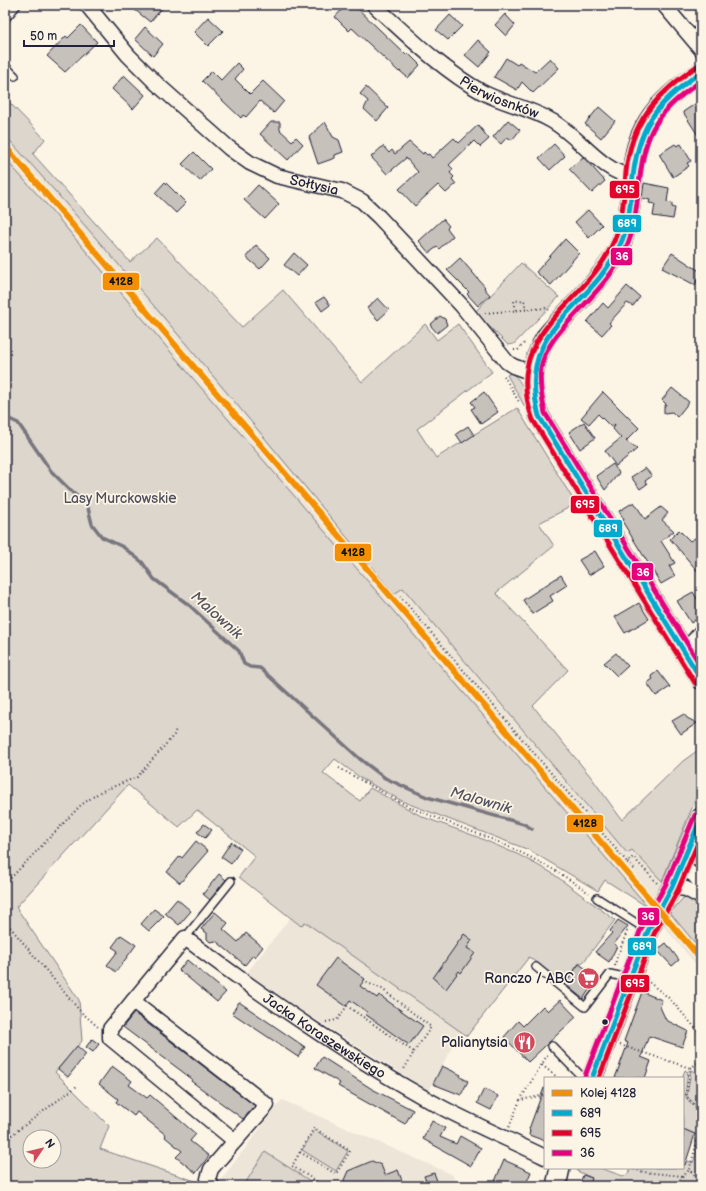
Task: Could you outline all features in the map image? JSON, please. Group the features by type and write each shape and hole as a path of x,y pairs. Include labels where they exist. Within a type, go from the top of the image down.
{"street":[{"name":"Sołtysia","path":"88,5 128,54 157,84 229,148 250,163 276,176 342,191 362,201 379,217 469,314 507,362 513,366 532,372"},
{"name":"Pierwiosnków","path":"374,5 431,57 461,78 502,102 535,112 552,120 569,132 608,167 617,172 633,177"},
{"path":"664,5 701,49"},
{"path":"701,72 669,95 653,114 636,151 628,217 618,249 594,282 546,336 536,356 532,372 534,398 539,416 701,679"},
{"path":"685,651 701,632"},
{"path":"592,1077 665,885 680,867 701,818"},
{"path":"680,867 694,875 701,884"},
{"path":"665,885 686,890 701,897"},
{"path":"185,938 110,1029 110,1038 235,1142"},
{"name":"Jacka Koraszewskiego","path":"185,938 254,990 316,1031 441,1107 544,1157"},
{"path":"133,1001 267,1105 210,1169 208,1175 211,1185"},
{"path":"556,1186 560,1169"}],"lane":[{"path":"5,19 17,5"},
{"path":"5,66 15,76"},
{"path":"185,938 231,881"},
{"path":"597,898 648,931"},
{"path":"536,967 585,1007 610,974 630,978"},
{"path":"552,1046 582,1077"}],"path":[{"path":"516,310 514,301 524,300 526,309"},
{"path":"469,314 546,308"},
{"path":"511,350 518,350 527,340"},
{"path":"400,596 634,869"},
{"path":"5,884 81,805 100,792 137,777 174,735 176,729"},
{"path":"338,768 409,807 501,843 526,855 558,872 597,898"},
{"path":"627,862 633,857 665,885"},
{"path":"5,921 80,1011 110,1038"},
{"path":"630,978 642,977 670,999 698,1031 701,1046"},
{"path":"363,981 382,989 431,1027 400,1076"},
{"path":"316,1031 321,1023 337,1020 348,1006 414,1052"},
{"path":"615,1043 690,1068"},
{"path":"508,1132 520,1100 552,1046"},
{"path":"701,1061 690,1068 686,1096 701,1113"},
{"path":"542,1064 557,1077"},
{"path":"5,1140 77,1086"},
{"path":"520,1100 544,1095"},
{"path":"674,1186 689,1170 698,1139 698,1110"},
{"path":"300,1152 336,1174 350,1151 314,1128 300,1152 292,1166 324,1186"},
{"path":"633,1169 643,1172 683,1176"},
{"path":"689,1170 701,1180"}],"shaded area":[{"path":"5,135 64,200 209,370 394,594 403,588 627,853 632,850 662,881 657,898 701,950 701,970 191,376 47,205 5,159"},
{"path":"290,918 301,926 305,921 460,1031 429,1091 245,975"},
{"path":"282,1100 453,1175 455,1186 227,1186 220,1181"}],"green space":[{"path":"5,98 45,139 33,154 130,262 157,238 242,327 283,290 362,382 425,324 437,340 458,324 492,372 417,429 436,458 517,408 576,504 539,523 554,546 496,593 568,670 533,706 591,777 622,820 683,761 701,748 701,786 662,881 632,850 627,853 403,588 394,594 153,305 5,135"},
{"name":"Lasy Murckowskie","path":"5,159 47,205 191,376 649,908 605,880 598,891 529,850 404,802 362,779 335,759 323,773 360,801 370,788 423,817 475,836 519,855 552,873 615,920 582,964 579,963 564,984 529,957 467,1036 305,922 301,926 239,877 255,856 197,810 179,827 128,785 16,907 79,1000 82,1041 55,1072 109,1126 100,1149 198,1182 203,1186 5,1186"},
{"path":"521,263 559,297 514,344 508,345 475,312"},
{"path":"511,373 521,383 526,398 525,407 507,375"},
{"path":"691,895 701,900 701,950 670,913 683,898"},
{"path":"685,1070 688,1072 685,1096 701,1115 701,1137 684,1129 684,1077 682,1077"},
{"path":"691,1070 701,1075 701,1097 698,1105 701,1106 701,1111 687,1096"},
{"path":"315,1130 348,1151 336,1171 302,1150"},
{"path":"701,1137 701,1186 638,1186 638,1183 615,1186 589,1186 592,1178 577,1171 578,1169 603,1169 623,1176 627,1175 630,1169 684,1169 684,1159 693,1163"},
{"path":"265,1152 318,1186 252,1186 246,1182"}],"building":[{"path":"129,5 165,5 150,22"},
{"path":"346,5 354,5 406,55 408,53 420,65 408,78 400,71 399,72 352,28 349,31 335,17"},
{"path":"505,14 515,25 506,36 495,25"},
{"path":"450,15 462,26 448,40 436,30"},
{"path":"208,17 223,31 208,46 194,32"},
{"path":"81,25 97,42 65,72 47,56 66,36 68,38"},
{"path":"145,27 163,44 153,56 135,39"},
{"path":"478,40 491,52 479,67 465,55"},
{"path":"506,58 517,65 519,62 535,72 550,58 559,68 533,93 522,82 517,90 494,77"},
{"path":"237,63 243,69 235,79 250,94 263,81 284,101 274,113 260,101 246,117 243,115 241,118 202,81 212,71 221,80"},
{"path":"124,75 145,95 133,109 112,89"},
{"path":"366,87 388,108 377,121 364,109 368,101 360,94"},
{"path":"701,100 701,140 683,112"},
{"path":"599,107 615,121 601,138 585,124"},
{"path":"508,120 520,130 512,140 507,137 501,144 493,137"},
{"path":"271,122 280,122 280,130 292,141 296,137 303,144 288,160 260,134"},
{"path":"325,122 333,137 339,140 343,152 335,155 335,158 318,164 309,137"},
{"path":"478,125 489,139 480,147 474,141 449,165 453,169 450,173 454,177 452,179 456,184 446,193 438,185 415,206 399,189 418,172 406,158 387,174 371,157 383,146 389,153 392,150 395,154 409,142 423,154 424,152 427,155 429,154 432,158 454,138 459,143"},
{"path":"554,144 565,156 550,170 539,158"},
{"path":"675,144 677,146 681,144 691,161 687,163 689,166 673,177 659,154"},
{"path":"194,152 211,169 200,181 182,164"},
{"path":"583,157 605,181 592,193 569,169"},
{"path":"165,182 186,203 176,213 155,193"},
{"path":"644,183 669,188 667,202 672,203 672,207 675,208 673,219 653,216 655,204 649,203 650,200 642,198"},
{"path":"258,185 279,204 265,219 244,200"},
{"path":"588,210 602,225 589,238 575,222"},
{"path":"443,219 449,226 447,228 453,236 439,249 437,247 429,253 419,241"},
{"path":"565,239 579,253 551,285 536,272"},
{"path":"256,245 270,258 260,269 246,257"},
{"path":"294,253 307,265 297,276 284,265"},
{"path":"672,253 701,272 695,285 662,268"},
{"path":"460,258 490,295 478,306 467,294 469,292 447,270"},
{"path":"627,286 640,297 633,306 627,303 609,323 611,325 602,335 587,322 603,303 608,308"},
{"path":"324,297 330,305 322,311 316,302"},
{"path":"378,298 389,310 378,320 367,308"},
{"path":"440,316 445,319 447,325 437,333 430,325"},
{"path":"672,388 689,402 677,417 672,412 664,413 664,407 666,404 662,400"},
{"path":"484,392 498,412 481,424 471,409 475,407 471,402"},
{"path":"603,392 639,428 626,441 637,449 616,466 605,451 621,438 613,429 615,424 611,427 598,414 589,424 581,418"},
{"path":"584,422 595,438 580,449 569,432"},
{"path":"468,426 474,435 462,443 456,434"},
{"path":"613,464 619,473 605,490 596,476"},
{"path":"645,468 652,476 645,481 647,484 640,489 631,477"},
{"path":"634,502 645,519 661,507 668,513 662,520 674,531 661,541 675,563 669,566 675,576 661,584 622,521 624,520 619,511"},
{"path":"679,530 690,541 697,537 701,543 701,575 670,539"},
{"path":"595,551 604,566 589,575 579,560"},
{"path":"561,575 567,585 550,596 553,601 532,614 523,600"},
{"path":"693,592 701,605 701,616 691,623 677,601"},
{"path":"639,603 649,619 625,633 615,617"},
{"path":"616,653 628,666 617,676 604,663"},
{"path":"658,671 670,687 656,696 647,683 653,679 651,676"},
{"path":"684,714 687,718 697,723 681,734 672,721"},
{"path":"204,824 212,830 205,838 197,832"},
{"path":"196,841 208,851 180,883 167,872 180,856 182,858"},
{"path":"231,842 241,849 231,864 221,857"},
{"path":"219,874 226,880 210,900 203,894"},
{"path":"177,899 191,911 179,925 165,913"},
{"path":"154,909 164,916 149,931 141,924"},
{"path":"215,912 228,923 223,929 238,942 246,933 263,947 255,957 253,955 245,965 216,941 210,942 207,939 207,933 201,929"},
{"path":"618,920 628,926 614,944 617,946 609,962 595,952 612,933 610,931"},
{"path":"464,934 472,940 467,948 475,953 461,973 459,971 446,989 433,978"},
{"path":"121,935 136,945 116,972 107,965 118,951 112,947"},
{"path":"666,943 679,960 672,966 657,950"},
{"path":"336,958 365,979 360,986 377,998 379,995 423,1026 409,1045 365,1014 367,1012 350,1000 346,1006 316,985"},
{"path":"187,960 226,992 217,1002 179,970"},
{"path":"579,964 598,977 583,999 565,984"},
{"path":"642,992 662,1000 660,1007 666,1020 688,1031 682,1047 649,1036 641,1057 651,1061 645,1077 615,1077 628,1043 624,1041"},
{"path":"560,1000 576,1017 528,1062 504,1037 518,1021 523,1026 543,1006 548,1011"},
{"path":"239,1002 305,1047 298,1057 232,1013"},
{"path":"134,1013 255,1106 243,1119 191,1081 192,1079 123,1027"},
{"path":"92,1039 99,1044 93,1052 86,1047"},
{"path":"77,1046 86,1054 68,1077 58,1069"},
{"path":"322,1057 372,1089 413,1110 405,1124 338,1086 340,1083 315,1068"},
{"path":"112,1066 132,1081 129,1085 147,1098 150,1095 196,1134 190,1141 209,1156 196,1173 176,1157 182,1151 165,1137 166,1135 137,1112 134,1116 116,1102 118,1099 99,1084"},
{"path":"442,1066 461,1075 460,1077 468,1081 461,1095 433,1084"},
{"path":"544,1088 544,1141 529,1135 529,1129"},
{"path":"484,1089 498,1096 491,1110 477,1103"},
{"path":"432,1121 445,1128 440,1137 456,1144 460,1136 481,1148 471,1166 423,1139"},
{"path":"684,1129 695,1134 684,1165"},
{"path":"504,1160 531,1172 525,1186 493,1186"},
{"path":"372,1161 381,1165 385,1175 398,1170 404,1186 346,1186 344,1180 348,1171"},
{"path":"434,1173 439,1186 428,1186 424,1176"},
{"path":"583,1175 592,1178 589,1186 579,1186"}],"waterway":[{"name":"Malownik","path":"5,417 18,423 51,471 73,493 87,504 92,524 102,537 123,547 142,562 154,579 189,605 239,651 244,664 250,667 260,668 360,759 385,778 427,797 524,824 532,829"}],"rail line":[{"name":"4128","path":"5,146 701,959"}],"transit line":[{"name":"695","path":"695,683 533,420 526,389 528,364 537,342 551,322 601,264 614,241 621,216 629,154 640,123 658,98 697,66"},
{"name":"689","path":"701,72 671,95 651,119 638,148 634,166 630,208 620,245 606,268 558,323 546,341 537,361 534,386 539,416 701,679"},
{"name":"36","path":"701,81 684,93 671,105 653,128 643,156 634,221 626,248 607,278 552,342 547,350 541,368 540,380 545,413 701,666"},
{"name":"36","path":"585,1076 641,929 666,884 695,815"},
{"name":"689","path":"592,1077 648,931 672,887 701,818"},
{"name":"695","path":"599,1077 654,934 678,890 701,836"}],"place":[{"name":"Ranczo / ABC","path":"589,978"},
{"name":"Palianytsia","path":"524,1042"}]}
